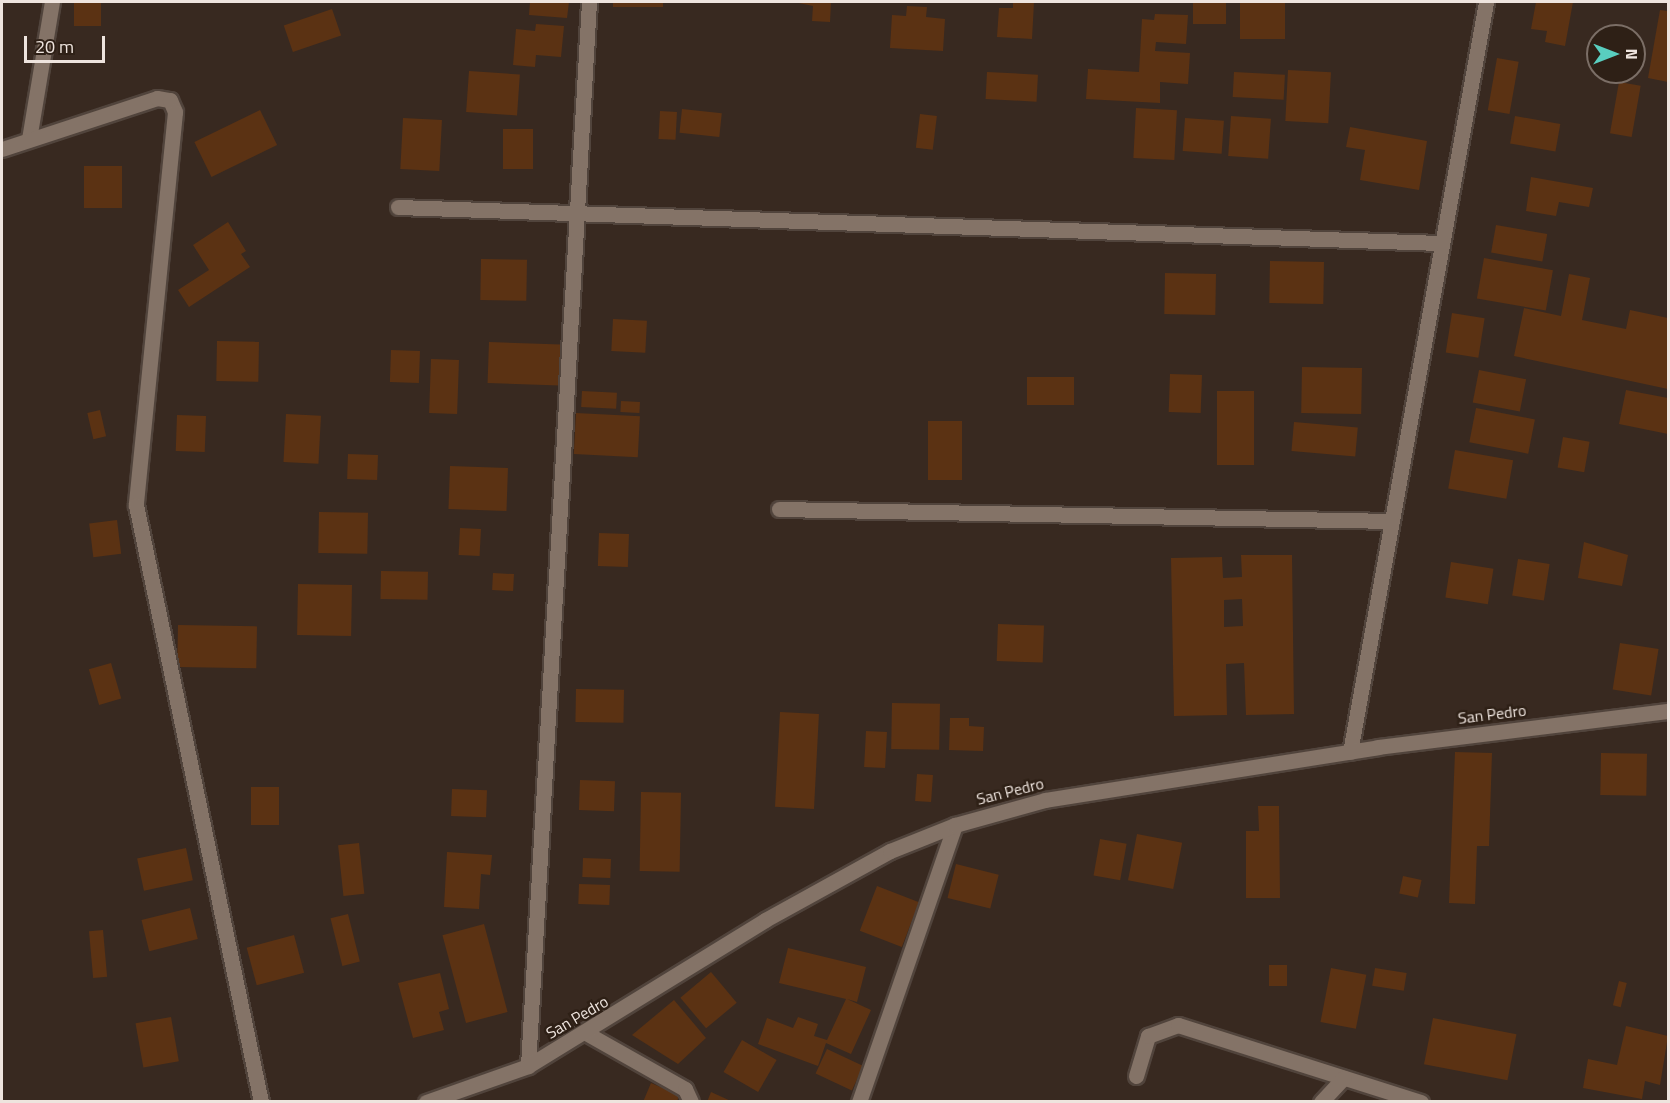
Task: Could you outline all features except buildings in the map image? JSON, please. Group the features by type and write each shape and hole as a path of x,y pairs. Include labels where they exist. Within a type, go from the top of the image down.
{"street":[{"path":"29,140 52,2"},
{"path":"528,1066 590,2"},
{"path":"1350,752 1486,2"},
{"path":"2,149 157,98 170,100 175,112 136,505 261,1101"},
{"path":"399,207 1441,243"},
{"path":"779,509 1392,521"},
{"name":"San Pedro","path":"426,1101 528,1066 586,1033 776,915 890,851 955,825 1045,800 1350,752 1668,711"},
{"path":"859,1101 955,825"},
{"path":"1136,1076 1148,1036 1178,1025 1421,1101"},
{"path":"586,1033 685,1089 691,1101"},
{"path":"1321,1101 1343,1078"}]}
